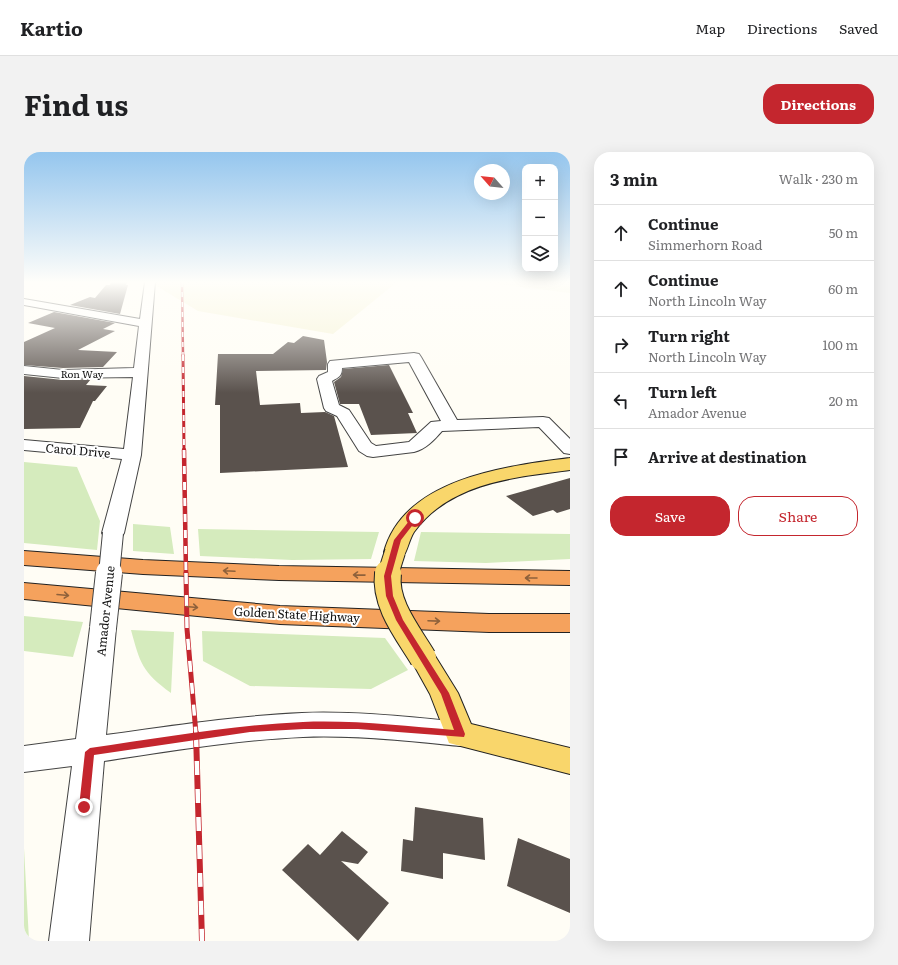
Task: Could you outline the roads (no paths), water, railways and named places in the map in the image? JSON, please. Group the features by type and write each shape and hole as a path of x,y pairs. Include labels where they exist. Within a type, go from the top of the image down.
{"highway":[{"path":"24,558 279,573 570,578"},
{"name":"Golden State Highway","path":"24,591 280,615 489,623 570,623"},
{"path":"489,623 570,630"}],"main road":[{"path":"570,464 488,478 465,485 444,495 426,508 406,528 398,540 388,576 390,596 400,620 444,693 460,734 570,761"}],"street":[{"path":"118,319 146,324"},
{"name":"Amador Avenue","path":"69,941 113,533 132,455 146,319"},
{"path":"452,426 414,357 335,364 335,374 324,379 332,408 343,413 365,447 372,452 414,447 438,426 452,426 543,422 570,449"},
{"name":"Ron Way","path":"24,370 63,374 141,372"},
{"name":"Carol Drive","path":"24,444 132,455"},
{"path":"24,759 90,752 250,729 304,725 358,725 460,734"}],"railway":[{"path":"182,319 183,356"},
{"path":"183,355 184,451"},
{"path":"184,450 186,574"},
{"path":"186,573 187,629 196,734"},
{"path":"196,733 202,941"}]}
